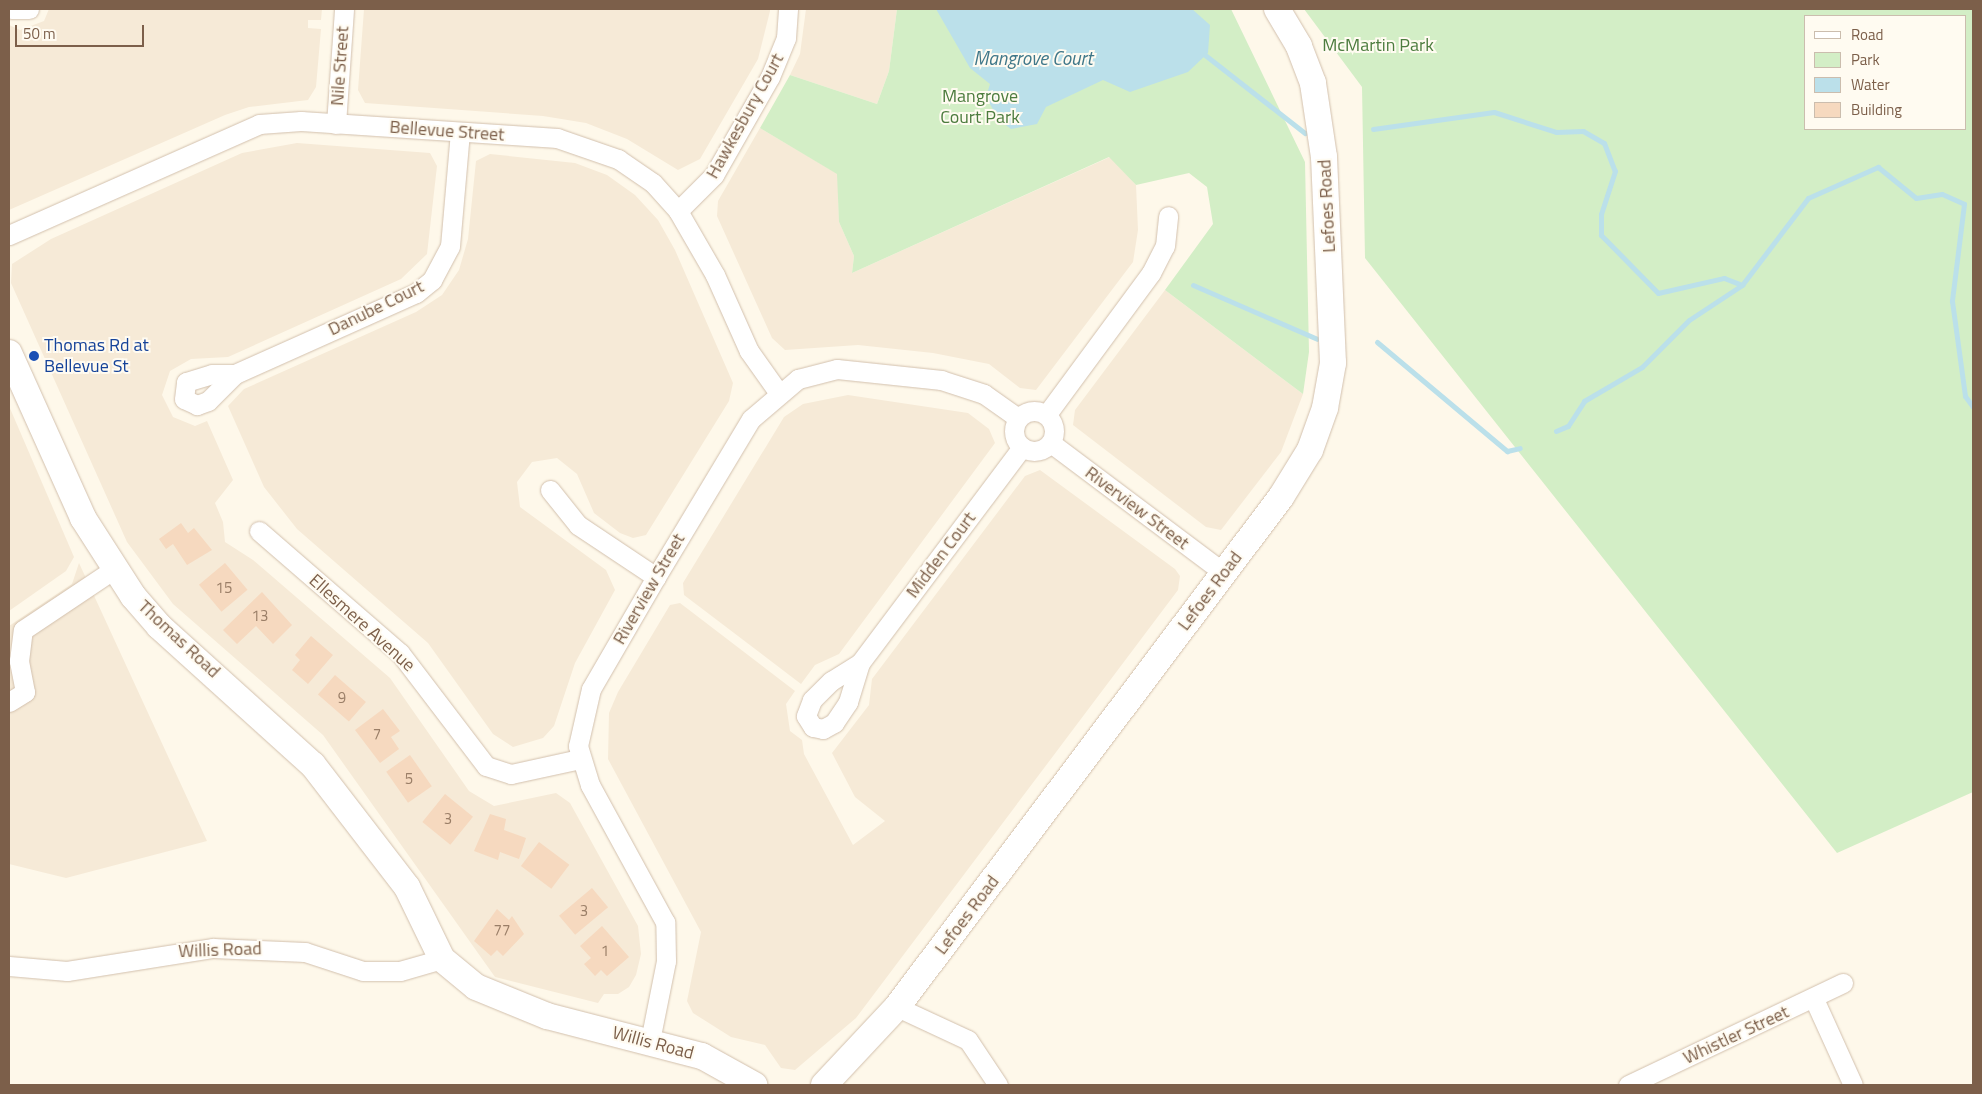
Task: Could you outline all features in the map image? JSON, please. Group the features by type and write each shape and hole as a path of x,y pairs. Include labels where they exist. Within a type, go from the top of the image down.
{"street":[{"path":"11,9 29,9"},
{"name":"Nile Street","path":"336,124 344,9"},
{"name":"Hawkesbury Court","path":"678,212 714,175 770,77 786,38 788,9"},
{"name":"Lefoes Road","path":"824,1085 897,1007 1282,497 1310,450 1325,408 1333,363 1328,216 1318,104 1303,54 1277,9"},
{"name":"Bellevue Street","path":"9,236 259,124 336,124 460,132 579,143 636,171 678,212 714,275 749,351 778,392"},
{"name":"Danube Court","path":"235,374 416,293 432,280 450,246 460,132"},
{"path":"1047,414 1152,273 1165,246 1168,216"},
{"name":"Thomas Road","path":"9,353 83,518 114,569 159,626 296,745 368,840 435,962"},
{"name":"Riverview Street","path":"650,1041 666,961 665,922 580,760 578,736 588,696 656,577 741,434 778,392 798,379 837,369 921,378 970,388 1018,418"},
{"path":"1035,410 1047,414 1055,431 1050,443 1033,451 1022,447 1014,430 1018,418 1035,410"},
{"name":"Riverview Street","path":"1050,443 1224,573"},
{"name":"Midden Court","path":"860,663 1022,447"},
{"path":"550,490 578,525 656,577"},
{"name":"Ellesmere Avenue","path":"259,531 400,653 486,766 519,774 580,760"},
{"path":"9,702 24,692 19,662 23,630 114,569"},
{"name":"Willis Road","path":"9,966 67,971 213,948 305,952 363,971 435,962 454,990 482,1006 523,1017 547,1016 650,1041 702,1056 754,1085"},
{"name":"Whistler Street","path":"1631,1085 1814,999 1843,983"},
{"path":"1814,999 1853,1085"},
{"path":"897,1007 968,1040 998,1085"}],"shaded area":[{"path":"49,9 322,9 321,20 308,20 308,28 321,29 316,87 308,100 249,107 225,115 9,210 9,25 20,30 44,21"},
{"path":"364,9 770,9 770,11 758,59 700,159 678,170 627,139 586,123 543,116 365,103 358,90"},
{"path":"806,9 897,9 889,71 877,104 790,75 800,54"},
{"path":"760,128 838,174 839,222 854,256 852,273 1110,157 1136,185 1138,230 1133,262 1036,390 1020,388 989,364 933,353 858,345 785,350 772,338 717,216 718,201"},
{"path":"297,143 430,153 437,166 427,254 401,279 228,357 191,359 170,371 162,395 173,417 195,426 207,421 233,480 215,503 223,522 225,542 253,560 390,678 469,791 494,806 556,793 570,803 638,926 641,954 636,975 629,987 618,994 604,994 598,1003 495,977 323,735 173,604 127,542 11,283 12,264 51,239 242,153"},
{"path":"490,154 575,163 607,175 635,195 658,220 675,250 733,383 729,401 646,535 633,538 620,533 594,513 577,474 557,458 532,462 517,482 520,507 606,570 615,590 575,663 554,726 543,738 513,747 493,734 428,643 297,529 264,487 228,406 244,389 416,312 442,295 459,270 468,239 476,161"},
{"path":"1165,290 1303,394 1281,452 1221,530 1206,527 1073,425 1075,410"},
{"path":"848,395 968,413 989,429 995,443 839,654 815,665 801,684 684,595 683,583 784,417 803,404"},
{"path":"9,406 74,557 66,571 9,611"},
{"path":"1040,470 1175,569 1180,576 1178,590 856,1018 795,1070 781,1068 765,1045 731,1037 693,1013 687,1001 701,932 608,759 609,713 618,692 670,605 680,603 795,691 786,704 790,731 802,740 804,754 853,845 885,821 855,797 832,753 869,705 872,679 1025,476"},
{"path":"79,563 207,841 66,878 9,864 9,626 72,584"}],"green space":[{"name":"Mangrove Court Park","path":"897,9 1231,9 1305,162 1309,352 1303,394 1165,290 1213,224 1207,187 1189,173 1136,185 1109,157 852,273 854,256 839,222 837,174 760,128 790,75 877,104 889,71"},
{"name":"McMartin Park","path":"1304,9 1973,9 1973,792 1837,853 1365,258 1362,87"}],"water":[{"name":"Mangrove Court","path":"936,9 1192,9 1210,25 1208,53 1188,72 1130,92 1103,80 1046,107 1037,124 1011,129 999,120 986,97 990,84 970,68"}],"building":[{"path":"181,523 188,533 194,528 212,550 187,565 173,544 166,549 159,539"},
{"path":"225,563 247,590 221,612 199,585"},
{"path":"262,592 292,625 273,644 256,626 237,644 223,630"},
{"path":"311,636 333,655 308,684 292,670 300,660 295,655"},
{"path":"335,675 366,702 349,722 318,695"},
{"path":"383,709 400,731 391,737 399,749 380,763 355,730"},
{"path":"410,755 432,786 408,803 386,772"},
{"path":"445,794 473,817 450,845 422,822"},
{"path":"490,814 506,819 504,830 526,838 519,859 500,852 498,860 474,851"},
{"path":"539,842 569,865 551,889 521,866"},
{"path":"592,888 608,907 575,935 559,916"},
{"path":"497,909 509,920 512,916 524,934 503,956 497,950 491,956 474,941"},
{"path":"602,926 629,957 607,976 601,970 595,976 584,964 591,958 580,946"}],"waterway":[{"path":"1205,55 1305,133"},
{"path":"1373,129 1494,112 1556,132 1583,131 1604,143 1615,171 1601,214 1601,235 1658,293 1724,278 1742,285 1808,198 1878,167 1916,198 1942,194 1964,204 1952,301 1965,396 1973,407"},
{"path":"1193,285 1317,339"},
{"path":"1556,431 1568,426 1584,401 1642,367 1689,320 1742,285"},
{"path":"1377,342 1507,451 1520,448"}],"place":[{"name":"Thomas Rd at Bellevue St","path":"34,356"}]}
